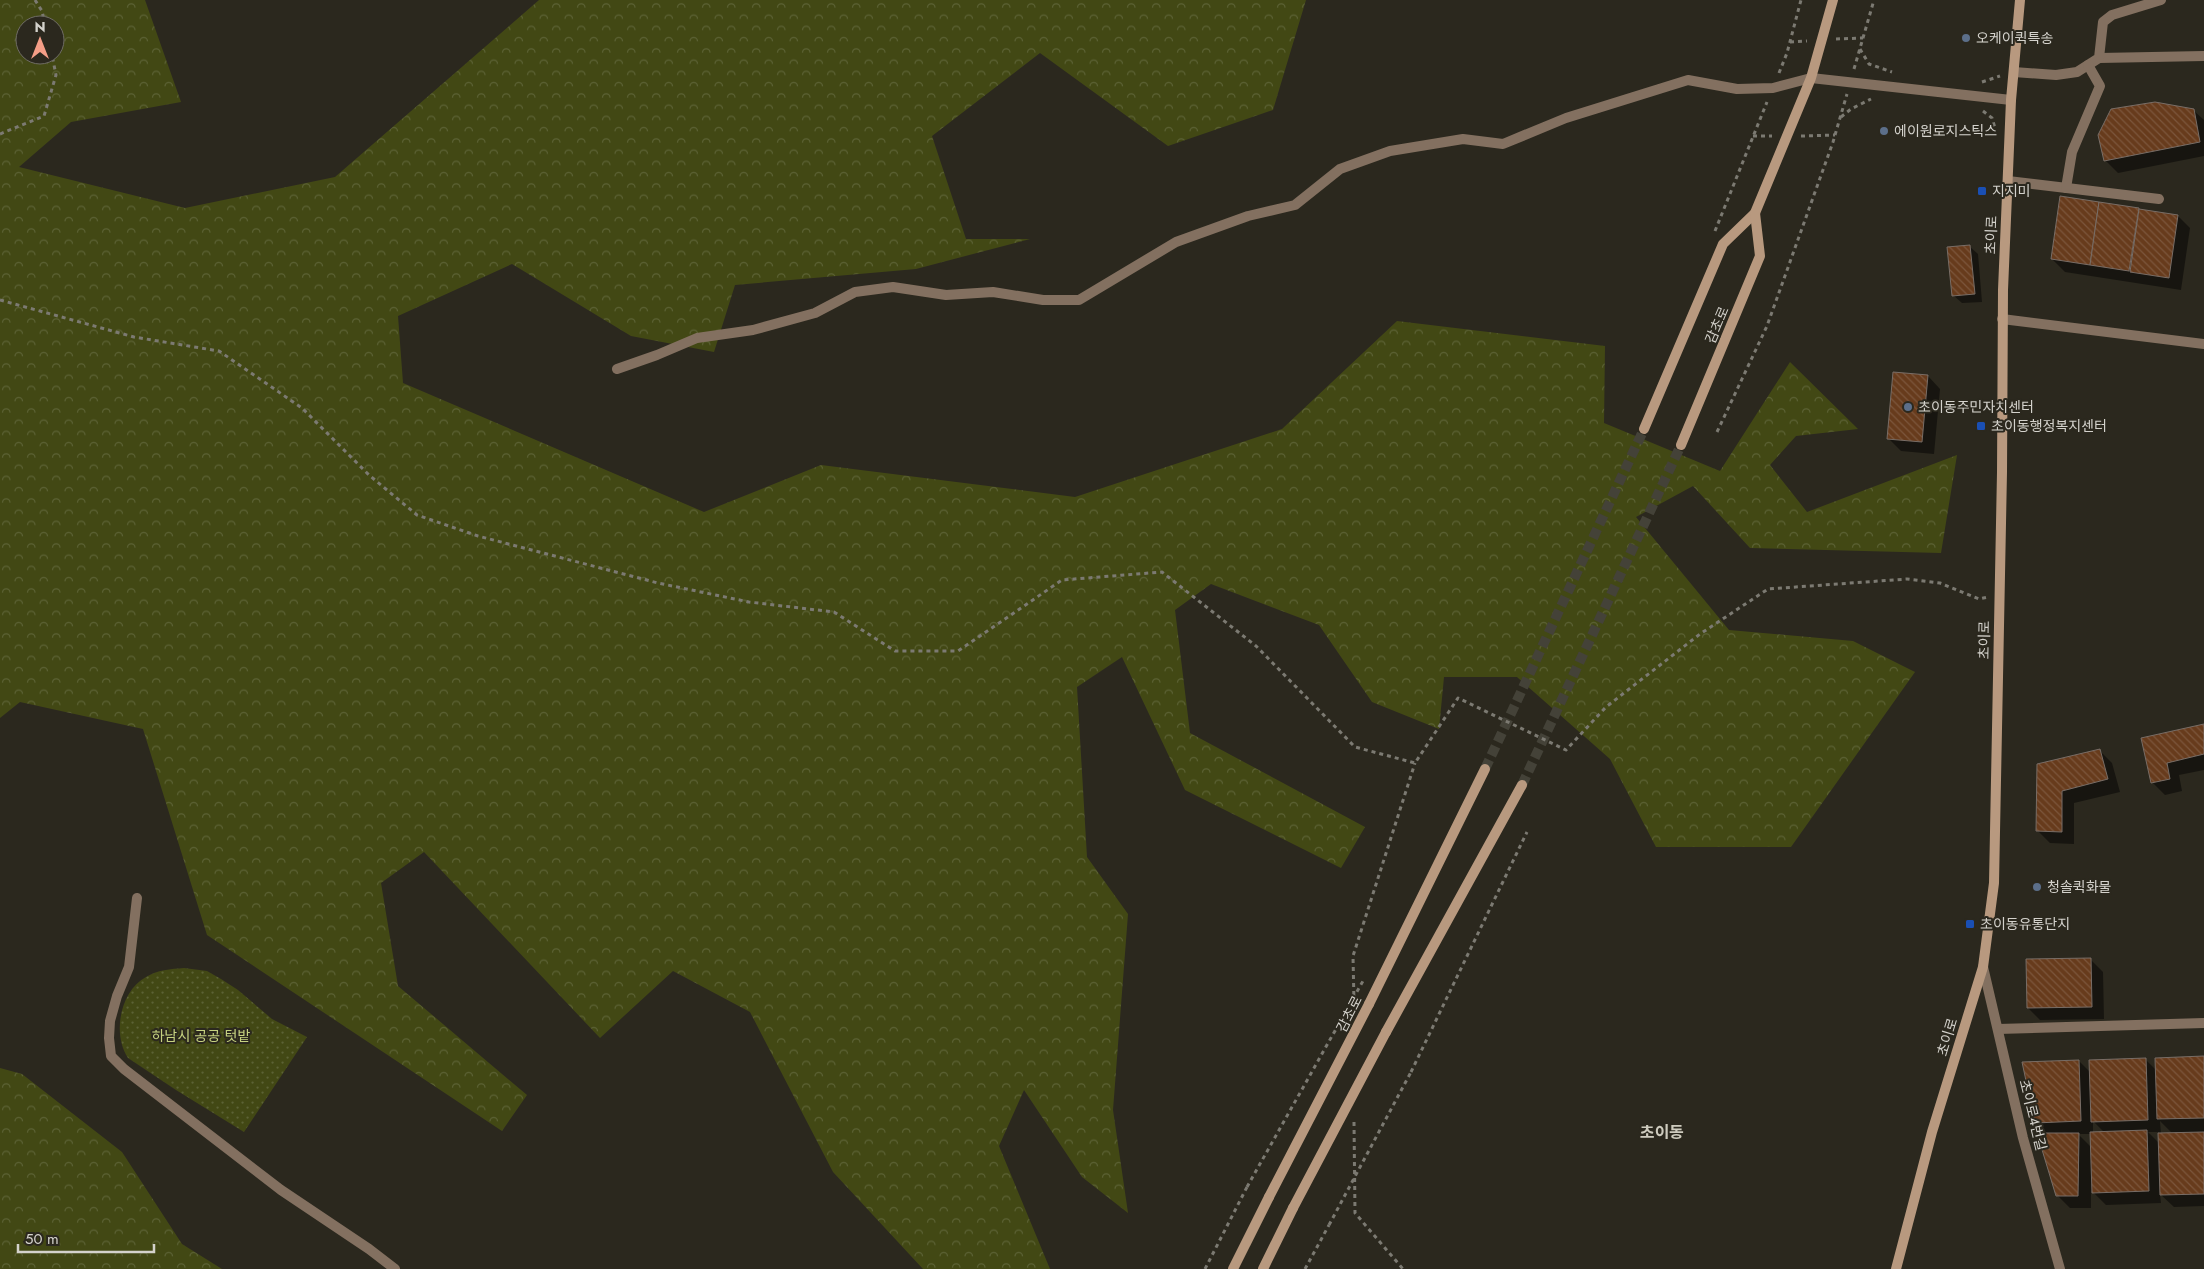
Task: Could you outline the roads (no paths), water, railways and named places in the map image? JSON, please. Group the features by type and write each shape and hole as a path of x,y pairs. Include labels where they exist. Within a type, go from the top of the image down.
{"main road":[{"name":"감초로","path":"1644,429 1723,244 1755,213 1811,78 1833,0"},
{"name":"초이로","path":"1896,1269 1932,1132 1983,967 1994,883 1998,595 2002,472 2002,319 2011,100 2008,73 2020,0"},
{"name":"감초로","path":"1682,445 1760,256 1755,213"},
{"name":"감초로","path":"1233,1269 1369,1004 1485,768"},
{"path":"1263,1269 1386,1032 1522,785"}],"street":[{"path":"2100,58 2103,22 2112,15 2161,0"},
{"path":"2008,73 2056,75 2077,72 2100,58 2204,56"},
{"path":"2066,188 2072,152 2100,86 2088,65"},
{"path":"617,369 657,356 697,338 753,330 815,313 856,292 893,287 946,295 993,292 1043,300 1079,300 1176,242 1248,216 1295,206 1340,169 1390,151 1463,138 1503,144 1566,118 1688,80 1737,89 1773,88 1811,78 2011,100"},
{"path":"2008,181 2159,199"},
{"path":"2002,319 2204,344"},
{"path":"137,898 129,967 117,996 110,1021 111,1056 124,1069 281,1190 369,1249 395,1269"},
{"name":"초이로4번길","path":"1983,967 2024,1138 2060,1269"},
{"path":"1998,1028 2204,1023"}],"tunnel":[{"path":"1485,769 1644,429"},
{"path":"1522,785 1681,445"}],"place":[{"name":"오케이퀵특송","path":"1966,38"},
{"name":"에이원로지스틱스","path":"1884,131"},
{"name":"지지미","path":"1982,191"},
{"name":"초이동주민자치센터","path":"1908,407"},
{"name":"초이동행정복지센터","path":"1981,426"},
{"name":"청솔퀵화물","path":"2037,887"},
{"name":"초이동유통단지","path":"1970,924"}],"district":[{"name":"초이동","path":"1662,1132"}],"park label":[{"name":"하남시 공공 텃밭","path":"201,1036"}]}
